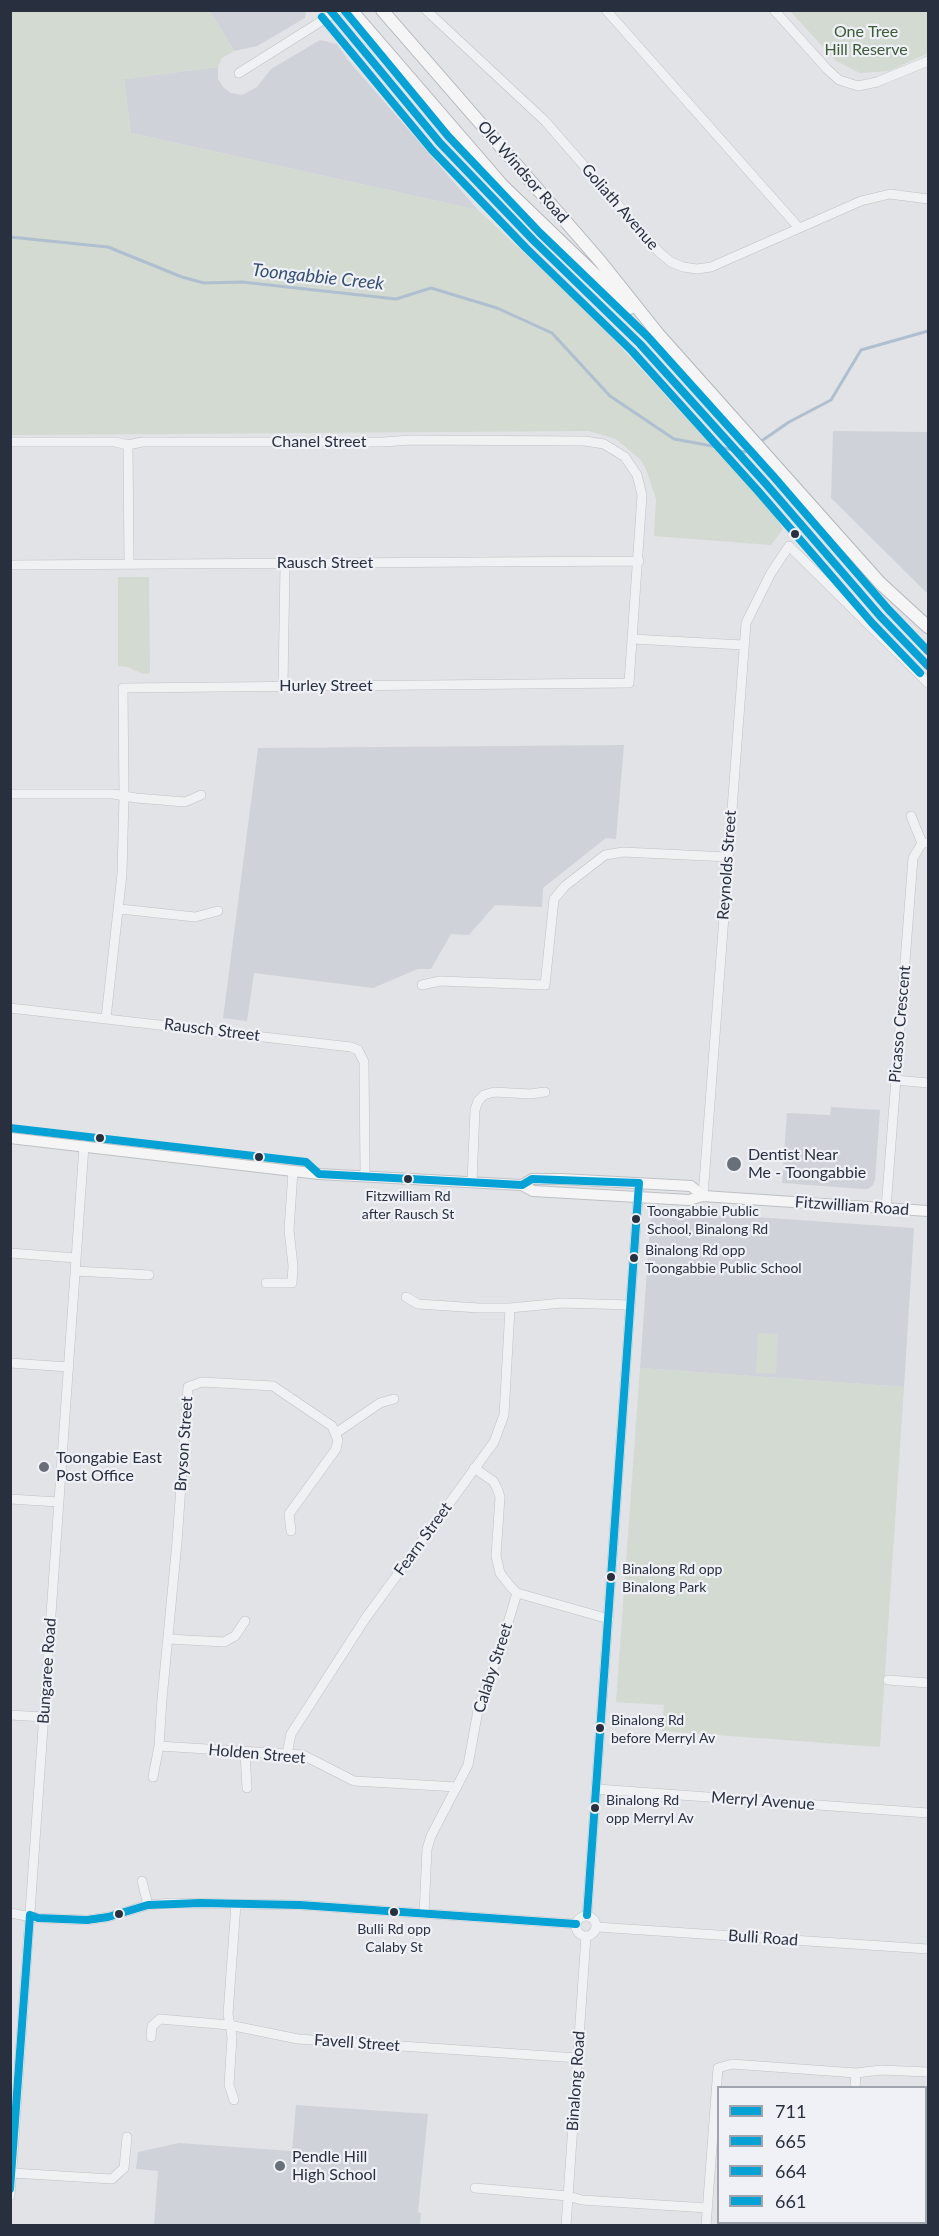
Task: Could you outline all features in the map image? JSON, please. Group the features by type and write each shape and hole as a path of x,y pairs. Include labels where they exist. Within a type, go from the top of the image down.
{"highway":[{"name":"Old Windsor Road","path":"351,10 502,185 552,236 659,335"},
{"name":"Old Windsor Road","path":"382,10 600,261 659,335 880,583 928,627"}],"main road":[{"name":"Fitzwilliam Road","path":"10,1138 293,1171 522,1185 533,1191 689,1200 704,1196 928,1211"},
{"name":"Fitzwilliam Road","path":"522,1185 532,1179 561,1179 691,1186 704,1196"}],"street":[{"path":"239,73 339,10"},
{"name":"Goliath Avenue","path":"426,10 544,121 660,253 671,262 697,269 711,267 861,201 890,195 928,199"},
{"path":"606,10 799,228"},
{"path":"774,10 839,80 858,86 877,82 928,61"},
{"name":"Chanel Street","path":"10,442 115,442 128,445 142,442 585,441 604,444 625,458"},
{"path":"128,445 129,563"},
{"name":"Hurley Street","path":"106,1018 120,909 124,796 123,688 629,683 642,495 637,475 625,458"},
{"name":"Reynolds Street","path":"704,1196 743,645 746,623 771,573 789,546 928,683"},
{"name":"Rausch Street","path":"10,565 639,561"},
{"path":"283,686 285,564"},
{"path":"632,639 743,645"},
{"path":"10,794 113,794 185,802 201,795"},
{"name":"Picasso Crescent","path":"886,1208 913,858 925,843 911,816"},
{"path":"422,985 440,981 545,985 554,899 565,886 605,855 623,852 728,857"},
{"path":"120,909 195,917 218,911"},
{"name":"Rausch Street","path":"10,1008 351,1047 358,1050 364,1062 365,1175"},
{"path":"895,1080 928,1083"},
{"path":"472,1182 475,1110 478,1101 484,1095 494,1092 530,1094 545,1092"},
{"name":"Bungaree Road","path":"10,2196 84,1146"},
{"path":"266,1283 292,1282 293,1266 289,1230 293,1171"},
{"path":"587,1915 639,1183"},
{"path":"10,1253 76,1258"},
{"path":"75,1271 149,1275"},
{"path":"406,1297 418,1304 479,1308 510,1308 562,1303 631,1305"},
{"name":"Fearn Street","path":"288,1754 291,1734 365,1619 494,1442 504,1415 510,1308"},
{"path":"10,1363 69,1367"},
{"name":"Bryson Street","path":"153,1777 159,1746 188,1387 202,1382 273,1386 332,1426 336,1433"},
{"path":"291,1531 289,1514 336,1449 338,1440 336,1433 380,1403 394,1400"},
{"path":"474,1468 493,1481 497,1488 500,1497 497,1564 500,1573 517,1593 609,1620"},
{"path":"10,1499 58,1502"},
{"name":"Calaby Street","path":"424,1914 427,1849 431,1836 457,1787 471,1754 479,1705 498,1656 517,1593"},
{"path":"168,1639 224,1642 235,1636 245,1622"},
{"path":"888,1680 928,1683"},
{"path":"10,1715 44,1717"},
{"name":"Holden Street","path":"159,1746 288,1754 311,1758 354,1781 457,1787"},
{"path":"245,1753 247,1788"},
{"name":"Merryl Avenue","path":"597,1789 928,1813"},
{"path":"142,1881 148,1905"},
{"path":"10,1913 38,1918 87,1920 108,1917 148,1905 172,1903 300,1905 576,1924"},
{"path":"234,2100 229,2085 232,2037 229,2025 236,1904"},
{"path":"587,1915 596,1920 597,1927 593,1933 586,1936 578,1931 576,1924 581,1917 587,1915"},
{"name":"Bulli Road","path":"597,1927 928,1949"},
{"name":"Binalong Road","path":"566,2226 586,1936"},
{"name":"Favell Street","path":"151,2037 152,2026 160,2019 229,2025 298,2039 578,2058"},
{"path":"10,2035 21,2036"},
{"path":"706,2226 718,2068 732,2064 856,2073 880,2070 928,2072"},
{"path":"855,2086 856,2073"},
{"path":"12,2173 112,2179 124,2168 127,2137"},
{"path":"475,2188 568,2196 582,2200 707,2208"}],"shaded area":[{"path":"210,11 306,11 305,18 257,46 234,51"},
{"path":"320,40 337,44 348,60 478,210 131,133 124,79 218,67 218,79 224,88 231,93 242,95 257,87 271,69"},
{"path":"833,431 928,432 928,594 831,498"},
{"path":"624,745 616,839 606,838 543,888 542,907 495,905 469,935 451,934 431,969 418,969 373,988 254,973 247,1021 223,1018 258,748"},
{"path":"831,1107 880,1110 873,1185 868,1189 863,1189 782,1183 787,1113 830,1115"},
{"path":"654,1210 914,1228 904,1387 640,1368 651,1212"},
{"name":"Pendle Hill High School","path":"296,2105 428,2114 418,2212 421,2213 420,2225 154,2225 158,2171 136,2169 138,2152 179,2143 292,2151"}],"green space":[{"path":"10,11 210,11 234,51 222,58 218,67 124,79 131,133 478,210 592,316 773,512 783,529 771,545 654,536 656,499 641,460 616,439 589,431 11,435"},
{"name":"One Tree Hill Reserve","path":"790,11 928,11 928,53 889,71 860,73 836,61"},
{"path":"118,577 149,577 150,673 143,674 128,667 118,666"},
{"path":"758,1333 778,1334 776,1374 756,1373"},
{"path":"640,1368 904,1387 880,1747 662,1731 664,1705 616,1702"}],"waterway":[{"name":"Toongabbie Creek","path":"10,237 108,247 182,277 204,283 242,282 396,299 431,288 497,308 552,333 610,396 674,439 745,452 754,446"},
{"name":"Toongabbie Creek","path":"760,442 789,422 831,400 861,350 928,331"}],"transit line":[{"name":"665","path":"330,10 440,143 533,240 640,344 766,484 880,616 928,666"},
{"name":"661","path":"344,10 448,136 540,233 648,337 774,477 888,609 928,651"},
{"name":"664","path":"322,17 432,150 526,248 632,351 758,491 872,623 920,673"},
{"name":"711","path":"10,1128 306,1162 319,1174 522,1185 532,1179 639,1183 587,1915"},
{"name":"711","path":"30,1915 38,1918 87,1920 108,1917 148,1905 200,1903 300,1905 576,1924"},
{"name":"711","path":"10,2189 30,1915"}],"place":[{"name":"Dentist Near Me - Toongabbie","path":"734,1164"},
{"name":"Fitzwilliam Rd after Rausch St","path":"408,1179"},
{"name":"Toongabbie Public School, Binalong Rd","path":"636,1219"},
{"name":"Binalong Rd opp Toongabbie Public School","path":"634,1258"},
{"name":"Toongabie East Post Office","path":"44,1467"},
{"name":"Binalong Rd opp Binalong Park","path":"611,1577"},
{"name":"Binalong Rd before Merryl Av","path":"600,1728"},
{"name":"Binalong Rd opp Merryl Av","path":"595,1808"},
{"name":"Bulli Rd opp Calaby St","path":"394,1912"},
{"name":"Pendle Hill High School","path":"280,2166"}]}
